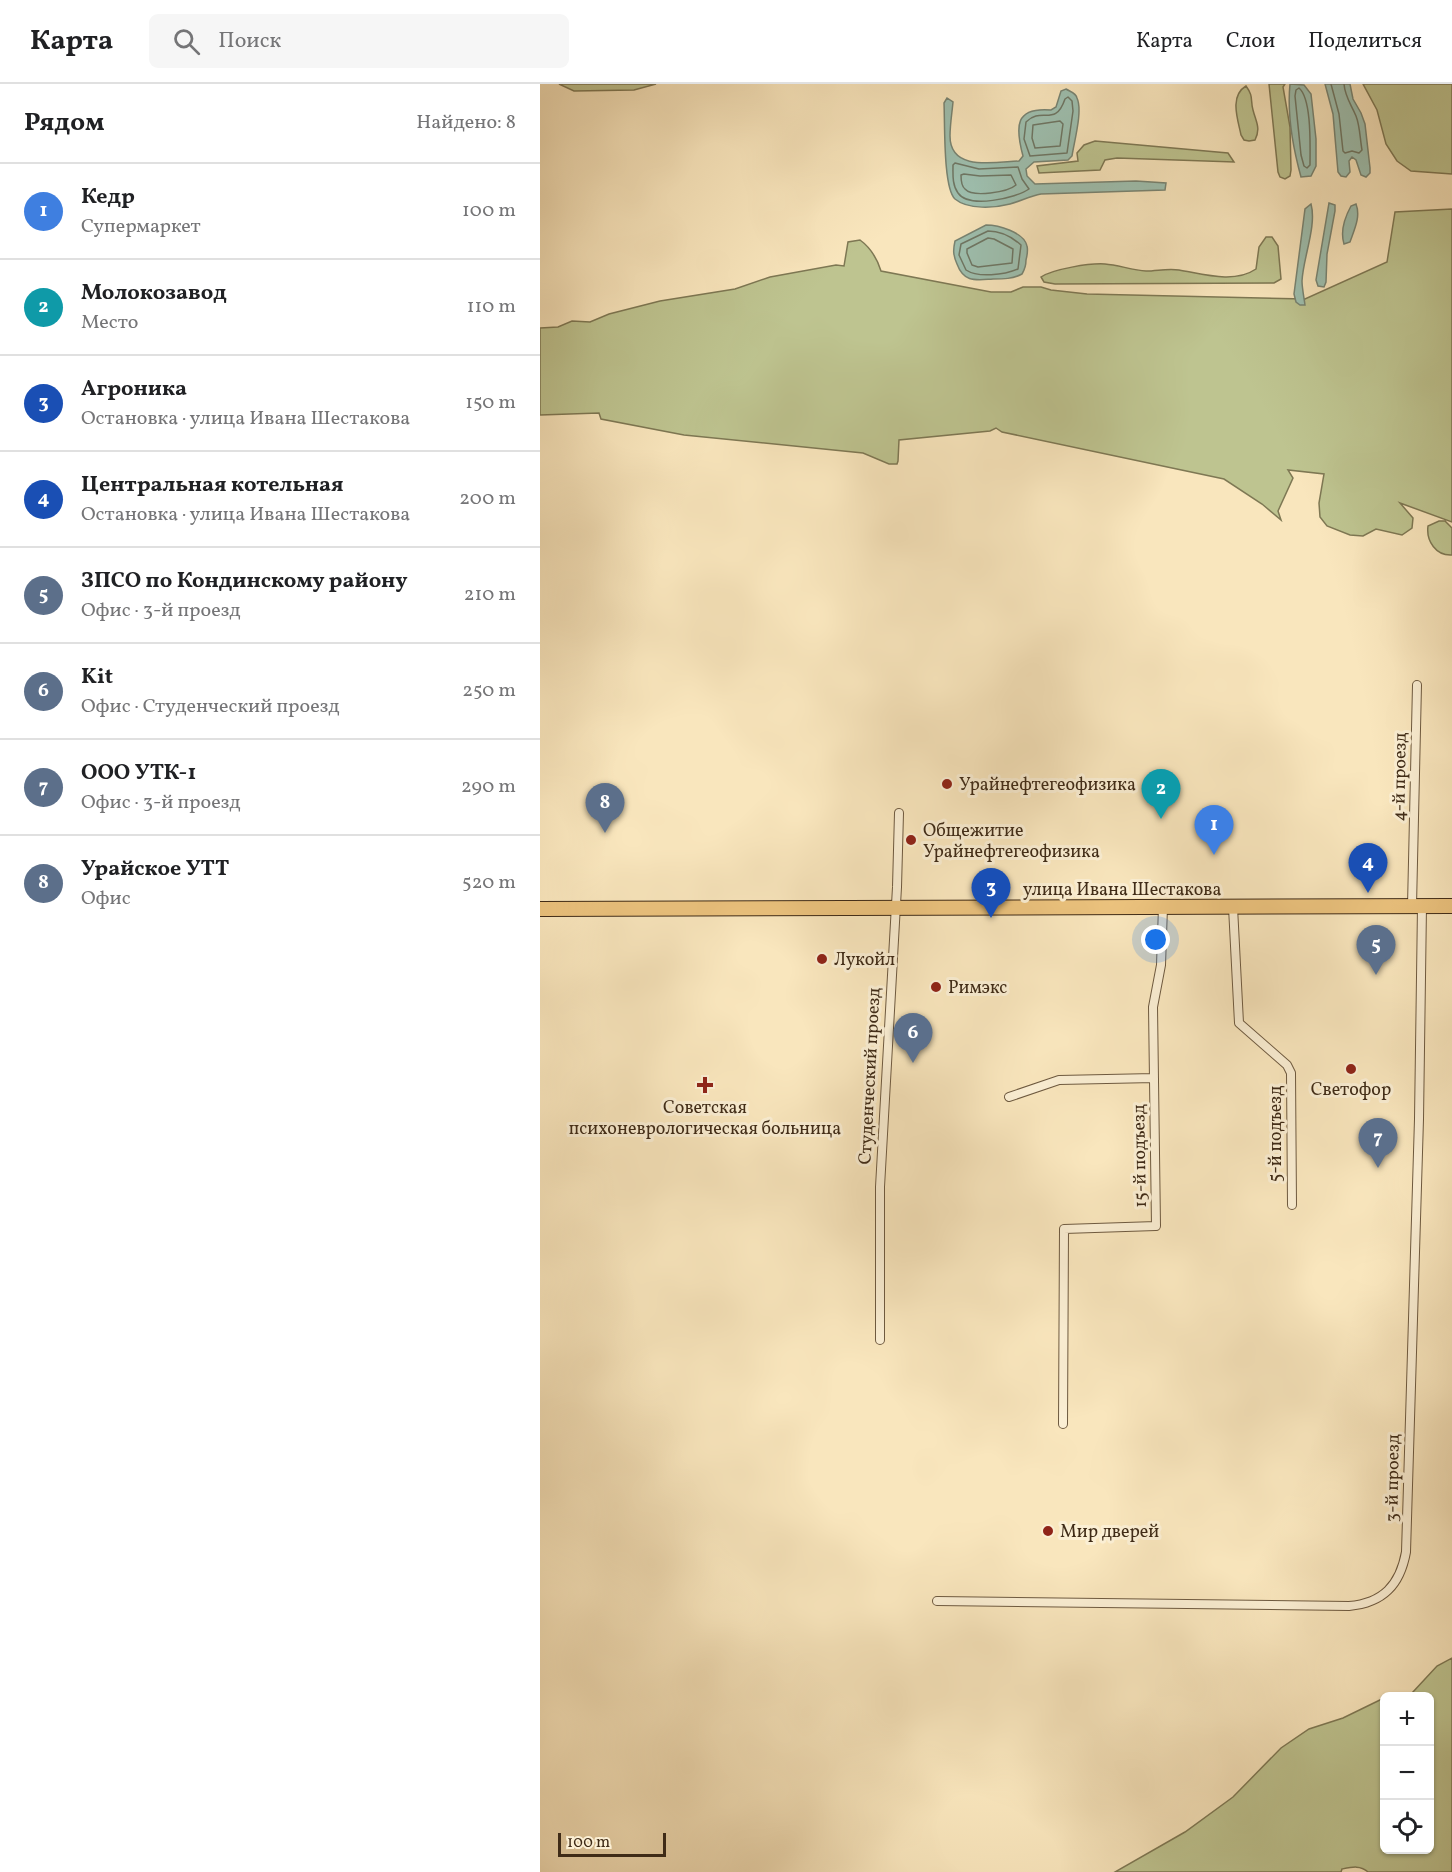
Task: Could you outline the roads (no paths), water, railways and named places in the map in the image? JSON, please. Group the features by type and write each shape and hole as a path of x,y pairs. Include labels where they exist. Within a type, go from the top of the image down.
{"main road":[{"name":"улица Ивана Шестакова","path":"540,909 1452,906"}],"street":[{"name":"4-й проезд","path":"1417,685 1417,906"},
{"name":"Студенческий проезд","path":"880,1340 880,1187 899,813"},
{"name":"3-й проезд","path":"937,1601 1349,1606 1374,1600 1392,1587 1398,1579 1404,1563 1407,1541 1419,1119 1417,906"},
{"name":"15-й подъезд","path":"1063,1424 1064,1230 1156,1226 1154,1007 1161,965 1163,907"},
{"name":"5-й подъезд","path":"1233,907 1239,1023 1287,1065 1291,1073 1292,1205"},
{"path":"1009,1097 1059,1080 1154,1078"}],"water":[{"path":"1290,84 1304,85 1311,94 1316,139 1316,166 1311,176 1301,177 1295,154 1290,119"},
{"path":"1325,84 1350,84 1353,99 1365,124 1370,168 1370,173 1366,177 1361,175 1356,160 1352,157 1349,161 1350,172 1346,177 1341,176 1338,172 1333,114"},
{"path":"1066,89 1076,95 1079,104 1079,118 1072,156 1068,160 1034,162 1026,169 1027,176 1035,184 1136,181 1166,183 1165,190 1041,194 1010,204 989,207 967,205 955,199 948,182 944,103 947,98 953,102 950,136 952,147 957,155 976,162 1019,161 1023,156 1019,136 1020,121 1030,112 1051,110 1056,107 1061,91"},
{"path":"1329,203 1335,205 1335,211 1324,287 1318,286 1316,280"},
{"path":"1311,204 1311,232 1302,281 1305,305 1300,305 1296,302 1294,294 1305,209"},
{"path":"1356,204 1358,214 1355,228 1350,242 1344,244 1345,219 1351,206"},
{"path":"986,225 1010,230 1025,241 1027,253 1022,274 1008,278 976,280 967,277 960,270 954,255 955,241"}],"place":[{"name":"Урайнефтегеофизика","path":"947,784"},
{"name":"Молокозавод","path":"1161,819"},
{"name":"Урайское УТТ","path":"605,833"},
{"name":"Общежитие Урайнефтегеофизика","path":"911,840"},
{"name":"Кедр","path":"1214,855"},
{"name":"Центральная котельная","path":"1368,893"},
{"name":"Агроника","path":"991,918"},
{"name":"Лукойл","path":"822,959"},
{"name":"ЗПСО по Кондинскому району","path":"1376,975"},
{"name":"Римэкс","path":"936,987"},
{"name":"Kit","path":"913,1063"},
{"name":"Светофор","path":"1351,1069"},
{"name":"Советская психоневрологическая больница","path":"705,1085"},
{"name":"ООО УТК-1","path":"1378,1168"},
{"name":"Мир дверей","path":"1048,1531"}]}
